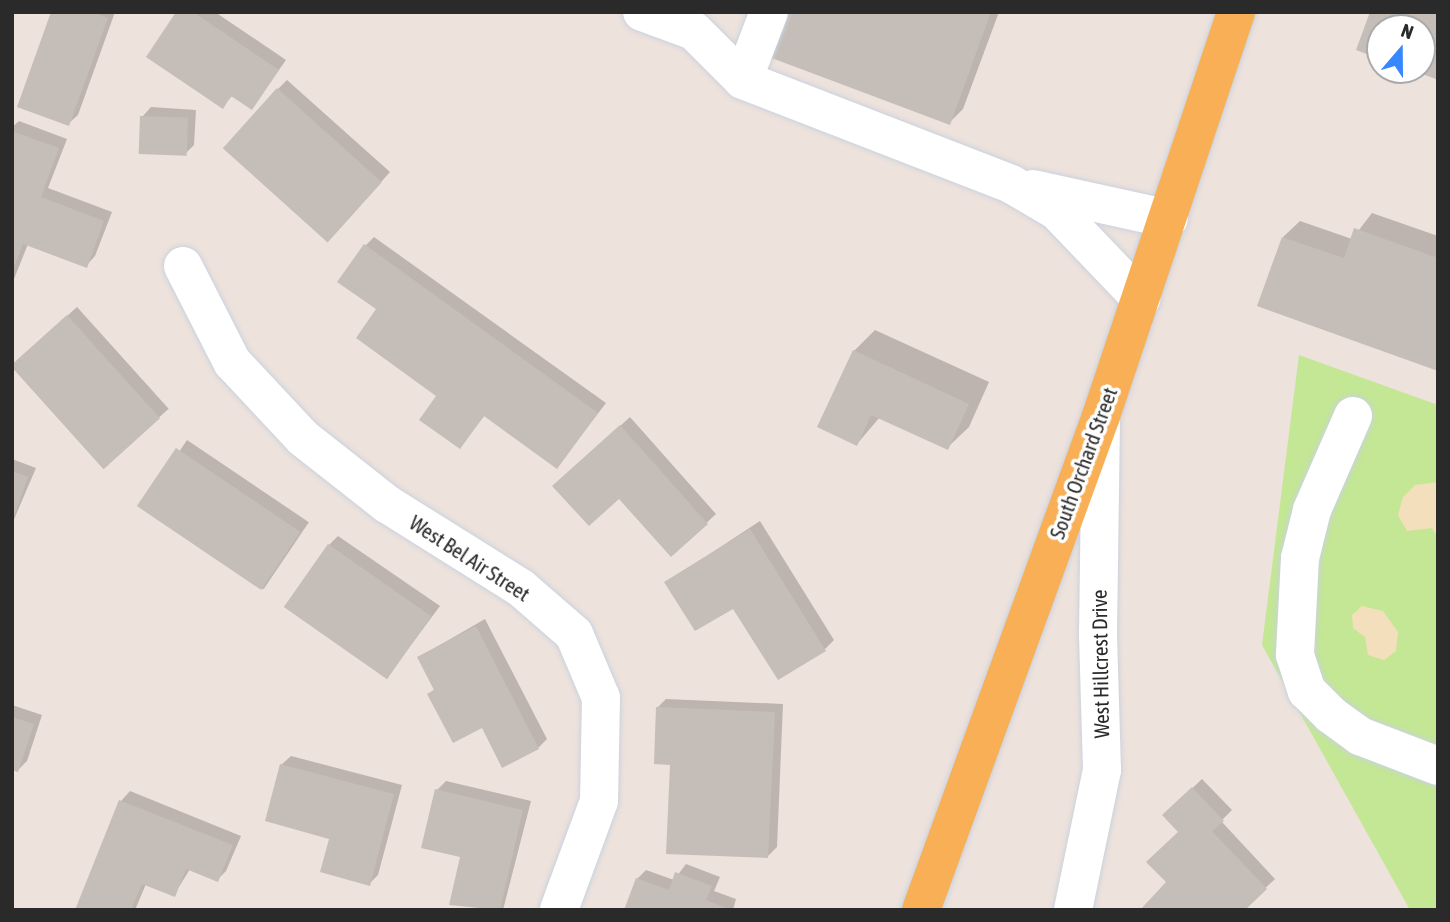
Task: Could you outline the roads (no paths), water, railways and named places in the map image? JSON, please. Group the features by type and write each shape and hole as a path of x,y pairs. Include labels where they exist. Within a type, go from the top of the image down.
{"main road":[{"name":"South Orchard Street","path":"921,910 1101,416 1236,12"}],"street":[{"path":"642,12 694,31 744,80 1011,184 1169,219"},
{"path":"744,80 769,12"},
{"path":"1011,184 1057,211 1141,299"},
{"name":"West Bel Air Street","path":"183,266 232,362 303,438 387,504 521,588 574,634 601,698 599,801 559,910"},
{"path":"1353,415 1312,510 1300,558 1295,655 1307,691 1331,715 1360,736 1438,766"},
{"name":"West Hillcrest Drive","path":"1073,910 1102,770 1098,634 1101,416"}]}
